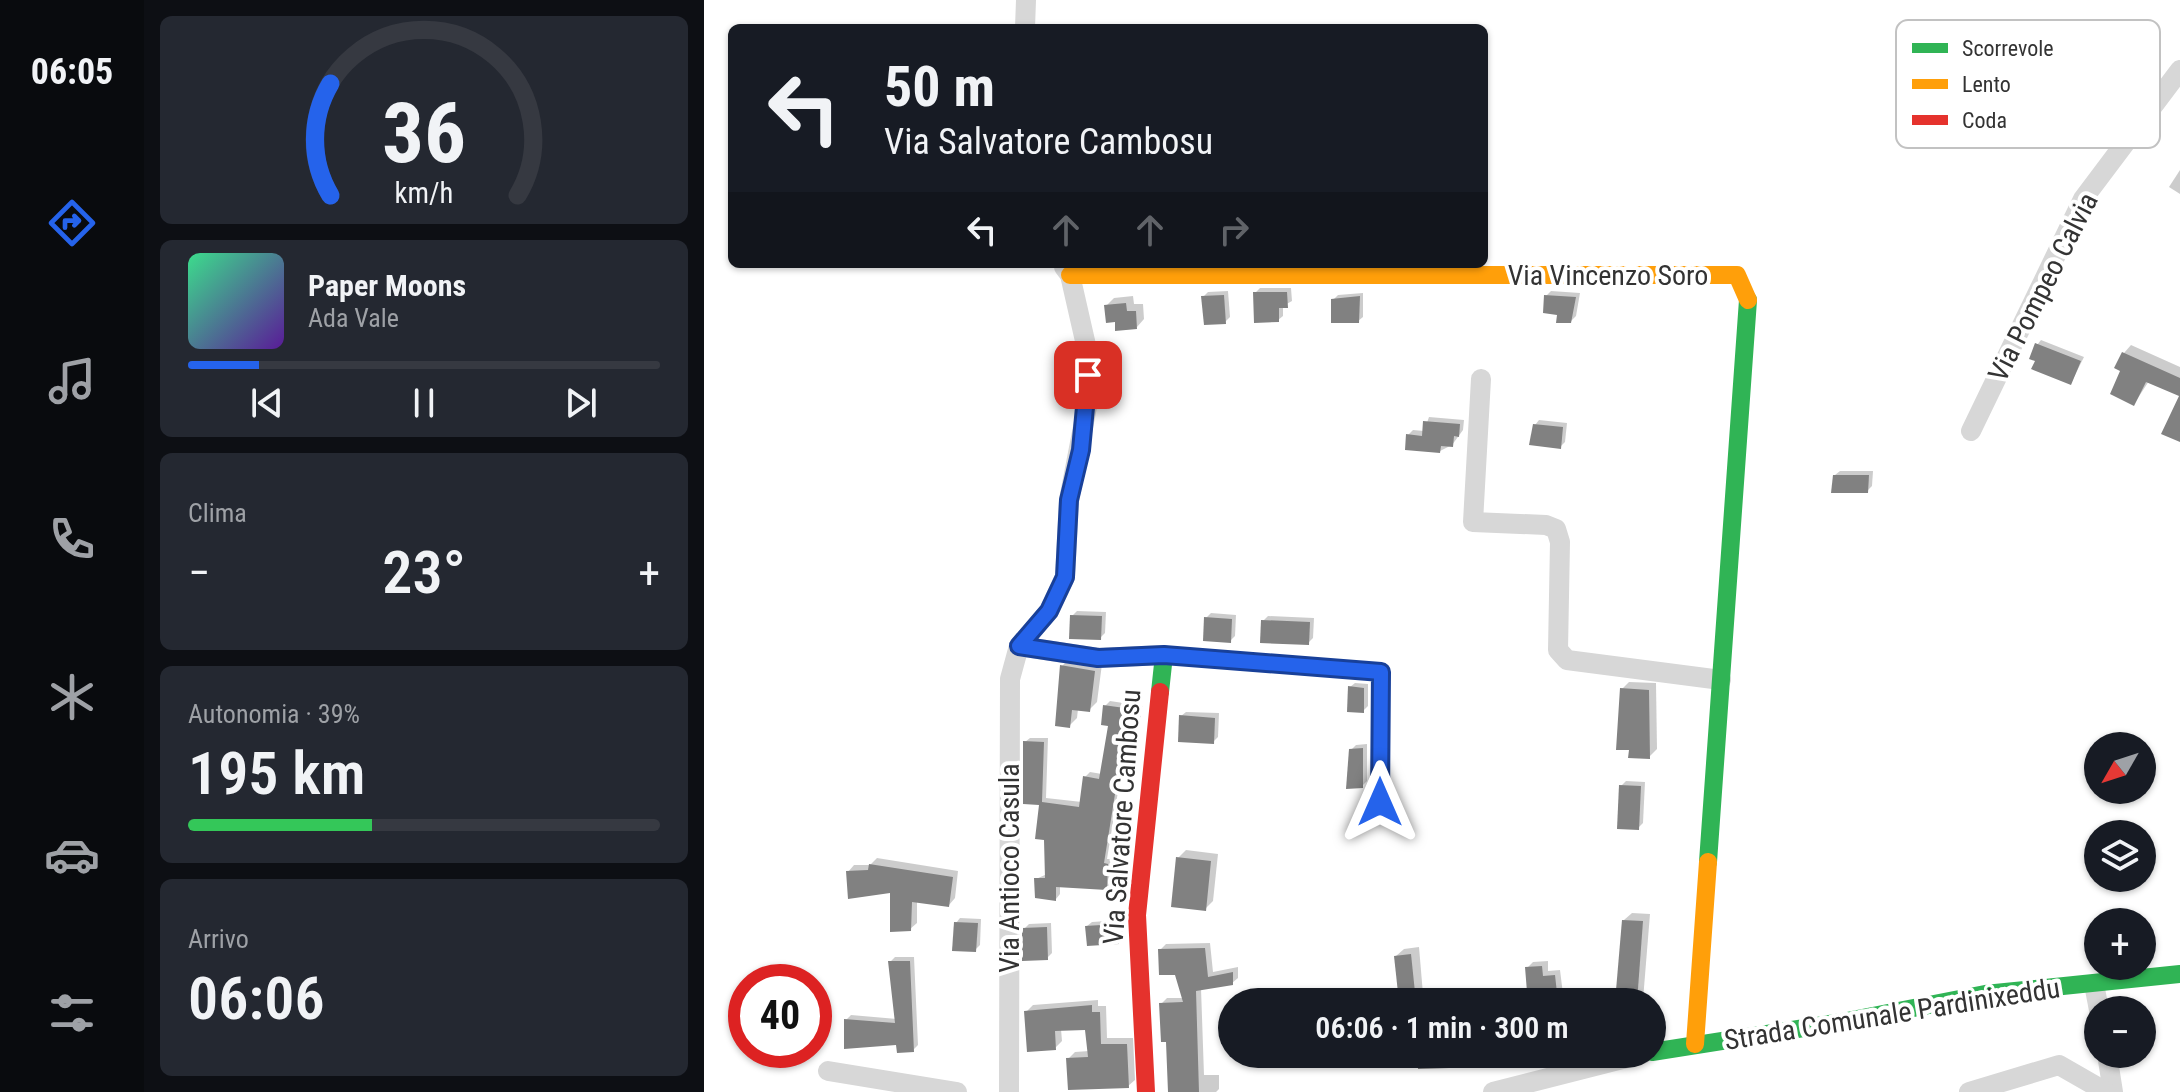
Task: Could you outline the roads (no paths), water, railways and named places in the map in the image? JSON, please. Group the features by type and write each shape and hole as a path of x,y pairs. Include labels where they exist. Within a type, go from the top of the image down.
{"street":[{"path":"1025,24 1026,0"},
{"name":"Via Pompeo Calvia","path":"2160,97 2180,70"},
{"name":"Via Pompeo Calvia","path":"1971,431 2083,199 2121,148"},
{"name":"Via Antioco Casula","path":"1009,1092 1010,679 1019,646 1049,611 1065,577 1069,500 1089,396 1088,354 1066,269"},
{"name":"Via Vincenzo Soro","path":"1066,269 1737,275 1748,296 1695,1044"},
{"path":"1481,379 1473,522 1546,525 1556,529 1560,553 1558,650 1567,660 1721,680"},
{"path":"1019,646 1098,658 1164,655"},
{"name":"Via Salvatore Cambosu","path":"1146,1092 1137,915 1164,655 1381,672 1380,802"},
{"name":"Strada Comunale Pardinixeddu","path":"1666,1049 1842,1022 1985,994 2180,974"},
{"path":"2094,984 2096,996"},
{"path":"1969,1092 2059,1065 2106,1092"},
{"path":"1493,1092 1587,1068"},
{"path":"2109,1068 2113,1092"},
{"path":"828,1071 957,1092"}]}
